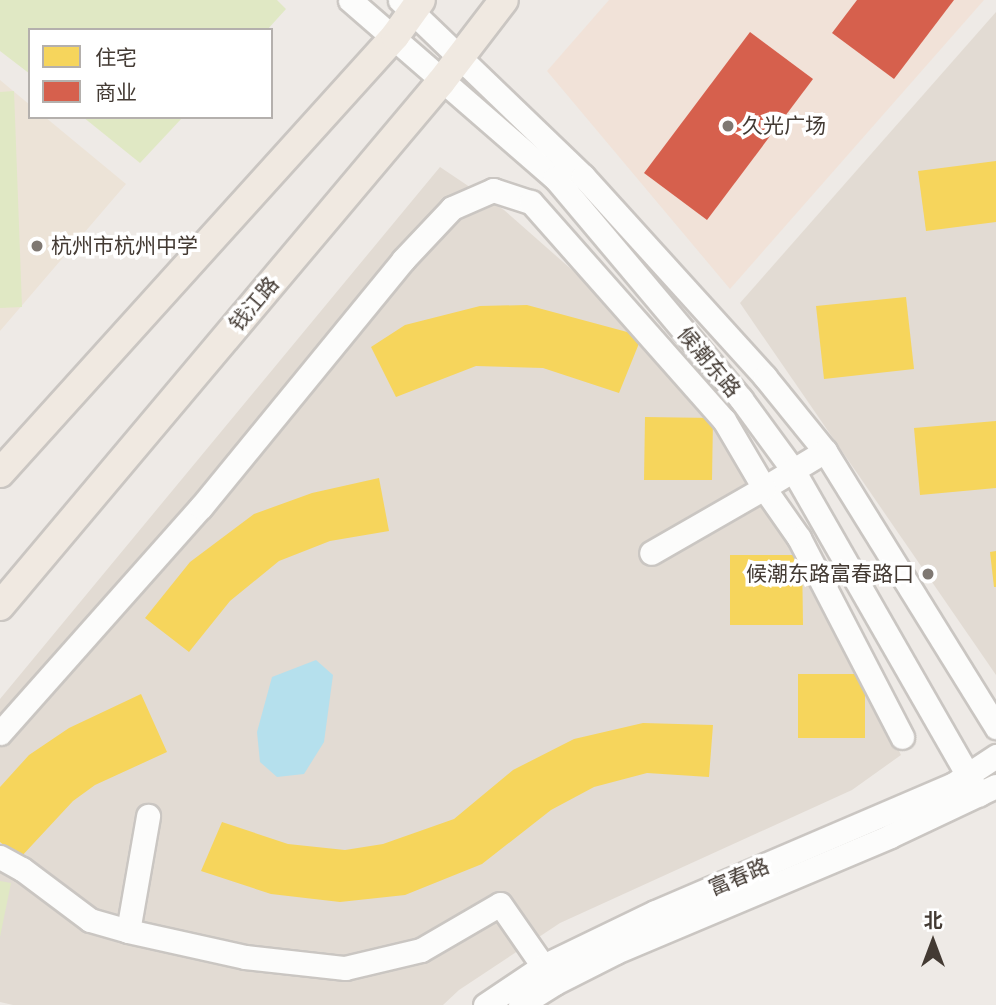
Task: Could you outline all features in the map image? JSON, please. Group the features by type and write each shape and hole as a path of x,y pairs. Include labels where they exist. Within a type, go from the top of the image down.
{"main road":[{"name":"钱江路","path":"0,606 441,82 504,0"},
{"path":"0,473 395,36 412,3"}],"street":[{"name":"候潮东路","path":"350,0 395,36 441,82 555,178 741,399 793,470 966,775 988,791"},
{"name":"候潮东路","path":"412,3 583,176 765,377 825,451 996,726"},
{"path":"0,733 201,507 403,260 452,208 493,190 531,202 724,420 764,488 799,538 902,737"},
{"path":"651,553 825,451"},
{"name":"富春路","path":"485,1005 543,966 655,912 866,823 966,775 996,756"},
{"name":"富春路","path":"520,1005 555,983 616,952 988,791"},
{"path":"128,931 148,816"},
{"path":"0,857 22,869 90,920 245,957 345,968 421,950 500,904 543,966"}],"shaded area":[{"name":"久光广场","path":"609,0 984,0 730,289 547,71"},
{"path":"996,12 996,675 740,303"},
{"name":"杭州市杭州中学","path":"0,80 28,103 28,119 47,119 126,184 0,331"},
{"path":"440,167 504,210 638,328 714,415 800,548 901,755 852,790 560,923 459,990 443,1005 13,1005 0,1002 0,699"}],"green space":[{"path":"0,0 277,0 286,9 269,28 28,28 28,72 0,51"},
{"path":"14,91 22,307 0,308 0,92"},
{"path":"85,119 181,119 140,163"},
{"path":"0,881 11,883 0,937"}],"water":[{"path":"316,660 333,675 324,742 304,774 277,777 260,762 257,732 272,677"}],"building: 住宅":[{"path":"996,161 996,222 926,231 918,171"},
{"path":"906,297 914,369 824,379 816,306"},
{"path":"527,305 642,336 619,393 543,368 476,366 396,397 371,347 405,325 480,306"},
{"path":"645,417 713,418 712,480 644,480"},
{"path":"996,421 996,488 920,495 914,428"},
{"path":"379,478 389,531 330,541 279,561 230,601 189,652 145,618 190,562 254,514 312,493"},
{"path":"996,551 996,587 994,587 990,552"},
{"path":"730,555 802,555 803,625 730,625"},
{"path":"798,674 865,674 865,738 798,738"},
{"path":"141,694 167,752 95,785 73,801 20,858 0,842 0,787 29,755 69,728"},
{"path":"643,723 713,725 709,777 647,773 594,787 551,810 482,864 405,895 340,902 271,894 201,871 222,822 288,844 345,850 383,844 454,819 513,770 574,739"}],"building: 商业":[{"path":"857,0 954,0 894,79 832,33"},
{"name":"久光广场","path":"750,32 813,79 707,220 644,173"}],"place":[{"name":"久光广场","path":"728,126"},
{"name":"杭州市杭州中学","path":"37,246"},
{"name":"候潮东路富春路口","path":"928,574"}]}
